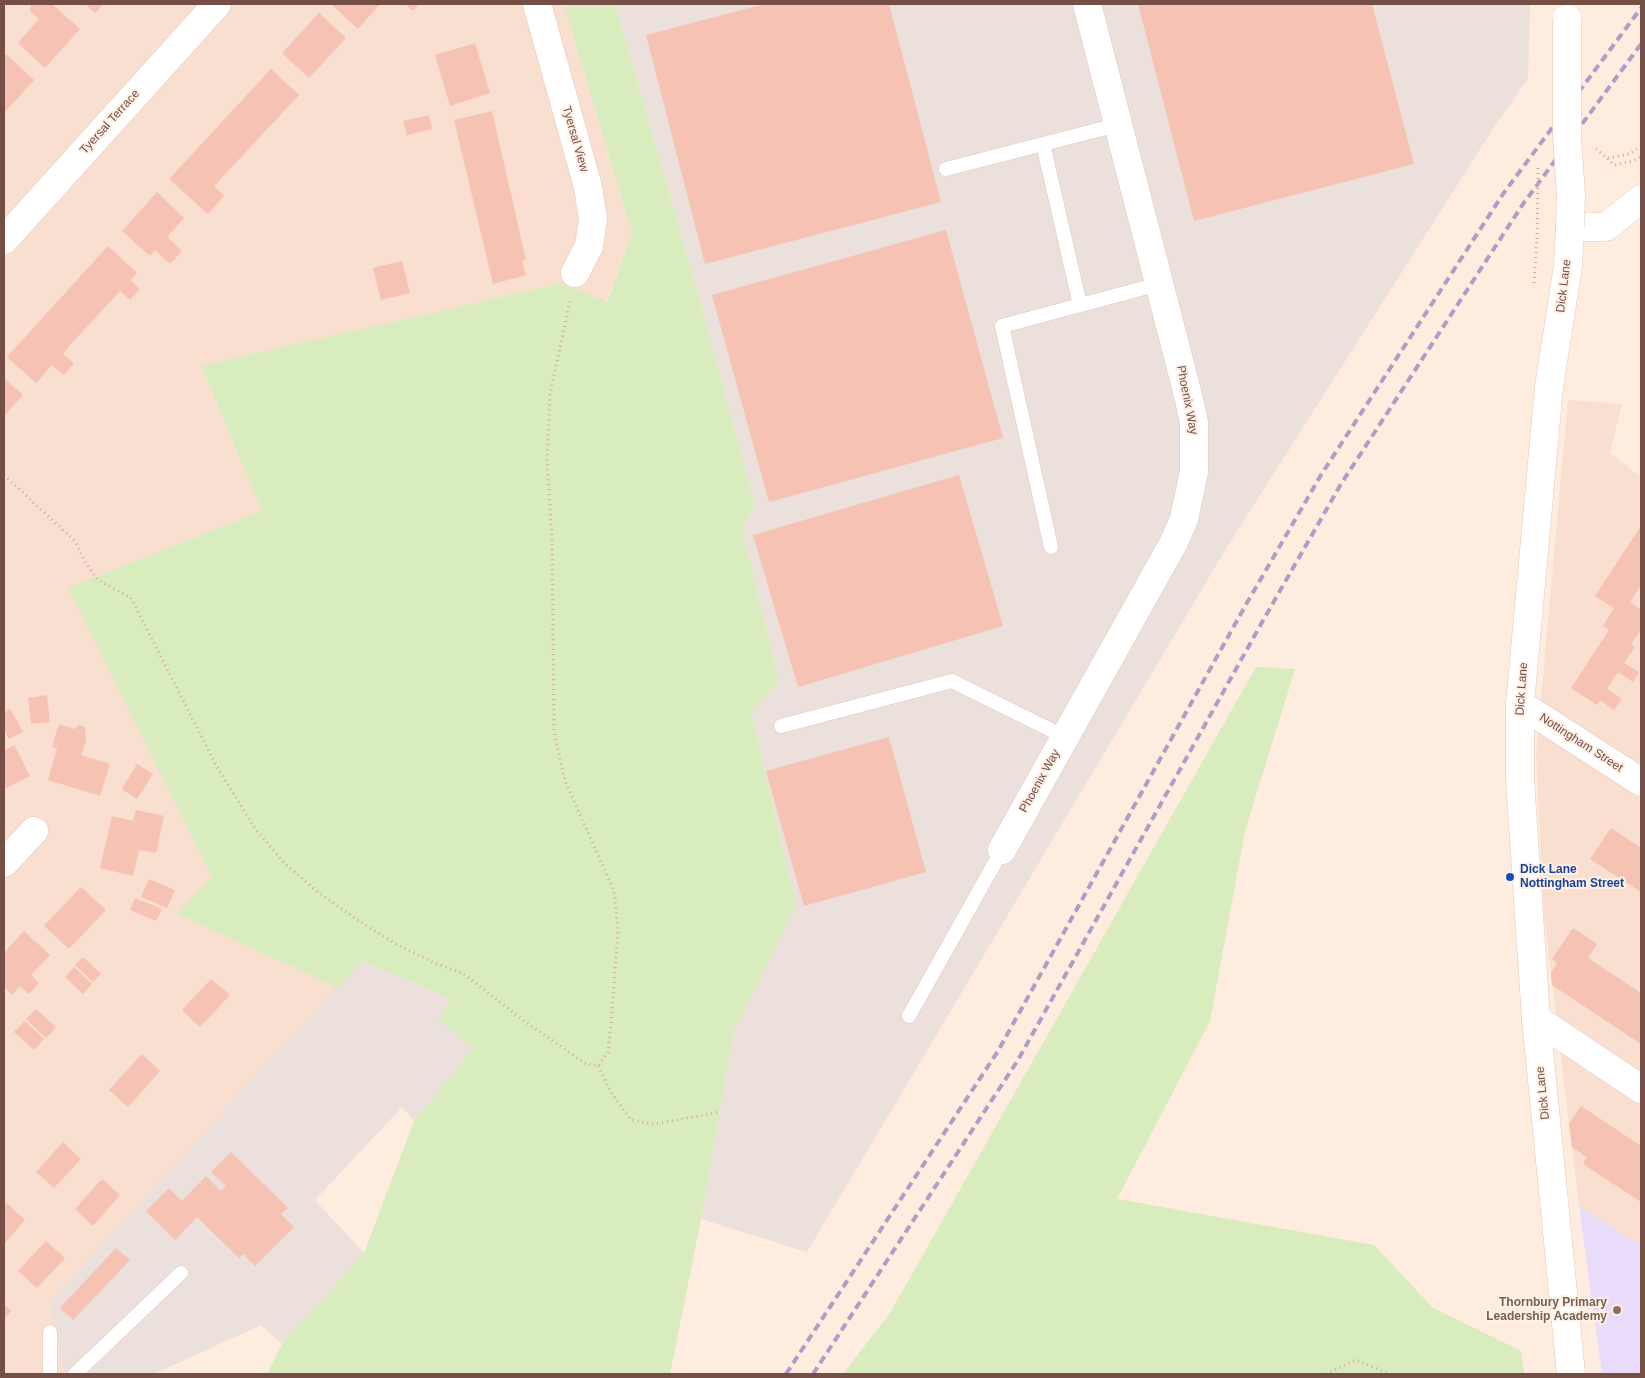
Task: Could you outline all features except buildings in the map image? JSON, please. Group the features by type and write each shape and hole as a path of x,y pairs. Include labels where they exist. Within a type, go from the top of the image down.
{"street":[{"name":"Tyersal Terrace","path":"4,240 217,4"},
{"name":"Tyersal View","path":"537,4 588,187 593,220 589,246 575,273"},
{"name":"Phoenix Way","path":"1002,850 1174,542 1190,496 1195,464 1194,423 1086,4"},
{"name":"Dick Lane","path":"1568,12 1567,137 1571,194 1570,228 1567,274 1548,388 1520,704 1520,779 1536,1019 1571,1374"},
{"path":"1570,228 1606,227 1641,199"},
{"name":"Nottingham Street","path":"1520,704 1641,782"},
{"path":"4,862 34,831"},
{"path":"1536,1019 1641,1089"}],"lane":[{"path":"946,169 1117,125"},
{"path":"1043,144 1080,305"},
{"path":"1051,547 1002,326 1159,284"},
{"path":"781,726 952,681 1065,737"},
{"path":"909,1016 1002,850"},
{"path":"75,1374 180,1273"},
{"path":"50,1332 50,1374"}],"path":[{"path":"1641,146 1630,154 1608,158 1615,165 1633,161 1641,156"},
{"path":"1536,239 1538,164"},
{"path":"575,273 550,394 547,439 552,538 553,705 554,732 565,781 614,891 618,930 611,1023 608,1052 598,1066"},
{"path":"4,475 74,541 85,562 98,579 131,598 217,767 254,827 284,863 318,892 360,921 396,944 430,961 464,974 524,1021 586,1064 598,1066"},
{"path":"598,1066 612,1094 631,1120 654,1124 720,1112"},
{"path":"1326,1374 1356,1360 1390,1374"}],"shaded area":[{"path":"4,4 564,4 632,233 606,302 561,283 201,367 262,511 69,588 212,877 177,914 338,988 49,1303 65,1374 4,1374"},
{"path":"615,4 1530,4 1528,79 1496,124 1227,547 807,1252 701,1219 734,1031 796,906 751,711 779,681 742,528 755,505 703,312"},
{"path":"1568,400 1622,404 1610,453 1641,477 1641,1246 1579,1206 1544,915 1536,754"},
{"path":"361,961 451,999 439,1020 473,1048 414,1121 402,1107 315,1200 364,1253 282,1344 261,1325 154,1374 65,1374 49,1303"},
{"name":"Thornbury Primary Leadership Academy","path":"1579,1206 1641,1246 1641,1374 1602,1374"}],"green space":[{"path":"564,4 615,4 703,312 755,505 742,528 779,681 751,711 796,906 734,1031 701,1219 670,1374 261,1374 268,1372 282,1344 364,1253 414,1121 473,1048 438,1020 451,999 362,961 338,988 177,914 212,877 68,588 262,511 201,366 562,283 607,302 632,233"},
{"path":"1256,667 1295,669 1245,831 1210,1021 1117,1199 1374,1245 1432,1307 1521,1351 1524,1374 843,1374 890,1313"}],"railway":[{"path":"786,1374 998,1051 1244,608 1321,475 1503,194 1641,8"},
{"path":"813,1374 1018,1060 1341,484 1523,204 1641,44"}],"place":[{"name":"Dick Lane Nottingham Street","path":"1510,877"},
{"name":"Thornbury Primary Leadership Academy","path":"1617,1310"}]}
